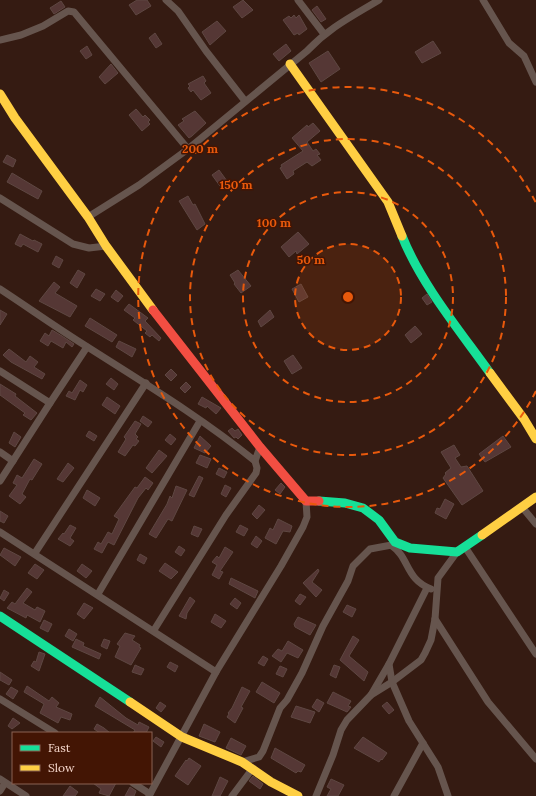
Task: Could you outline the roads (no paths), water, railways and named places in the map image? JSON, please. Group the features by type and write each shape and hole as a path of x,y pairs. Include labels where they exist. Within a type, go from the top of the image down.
{"street":[{"path":"166,0 178,11 206,51 245,101"},
{"path":"298,0 324,34"},
{"path":"88,217 138,185 188,149 307,51 324,34 345,19 379,0"},
{"path":"483,0 509,43 524,56 536,82"},
{"path":"0,40 21,35 43,26 68,11 74,12 92,37 188,149"},
{"path":"290,64 388,202 407,249 444,310 524,419 536,439"},
{"path":"0,94 143,297 260,447 306,501 307,517 303,527 281,566 216,672 182,737 149,795 135,784"},
{"path":"0,198 73,244 89,248 106,246"},
{"path":"0,289 87,347 146,383 231,442 255,461"},
{"path":"0,481 87,347"},
{"path":"0,371 50,403"},
{"path":"34,553 146,383"},
{"path":"98,594 200,421"},
{"path":"154,630 226,514 256,473 257,468 255,461 260,447"},
{"path":"0,452 14,461"},
{"path":"371,695 392,682 421,660 431,640 435,619 438,578 457,552 536,497"},
{"path":"306,501 349,503 364,507 379,520 399,550 414,578 427,588 437,592"},
{"path":"522,507 536,524"},
{"path":"0,532 154,630 216,672"},
{"path":"242,762 260,757 280,708 288,700 302,673 323,626 348,581 353,566 370,549 394,544 434,551 457,552"},
{"path":"465,547 536,654"},
{"path":"316,796 333,755 341,730 347,720 371,695 389,664 427,588"},
{"path":"0,616 182,737 242,762 253,768 271,782 298,796"},
{"path":"435,619 488,702 536,758"},
{"path":"389,664 392,682 409,721 438,767 448,796"},
{"path":"0,699 53,732"},
{"path":"394,796 423,743"},
{"path":"232,796 253,768"},
{"path":"0,791 3,781 26,796"}]}
